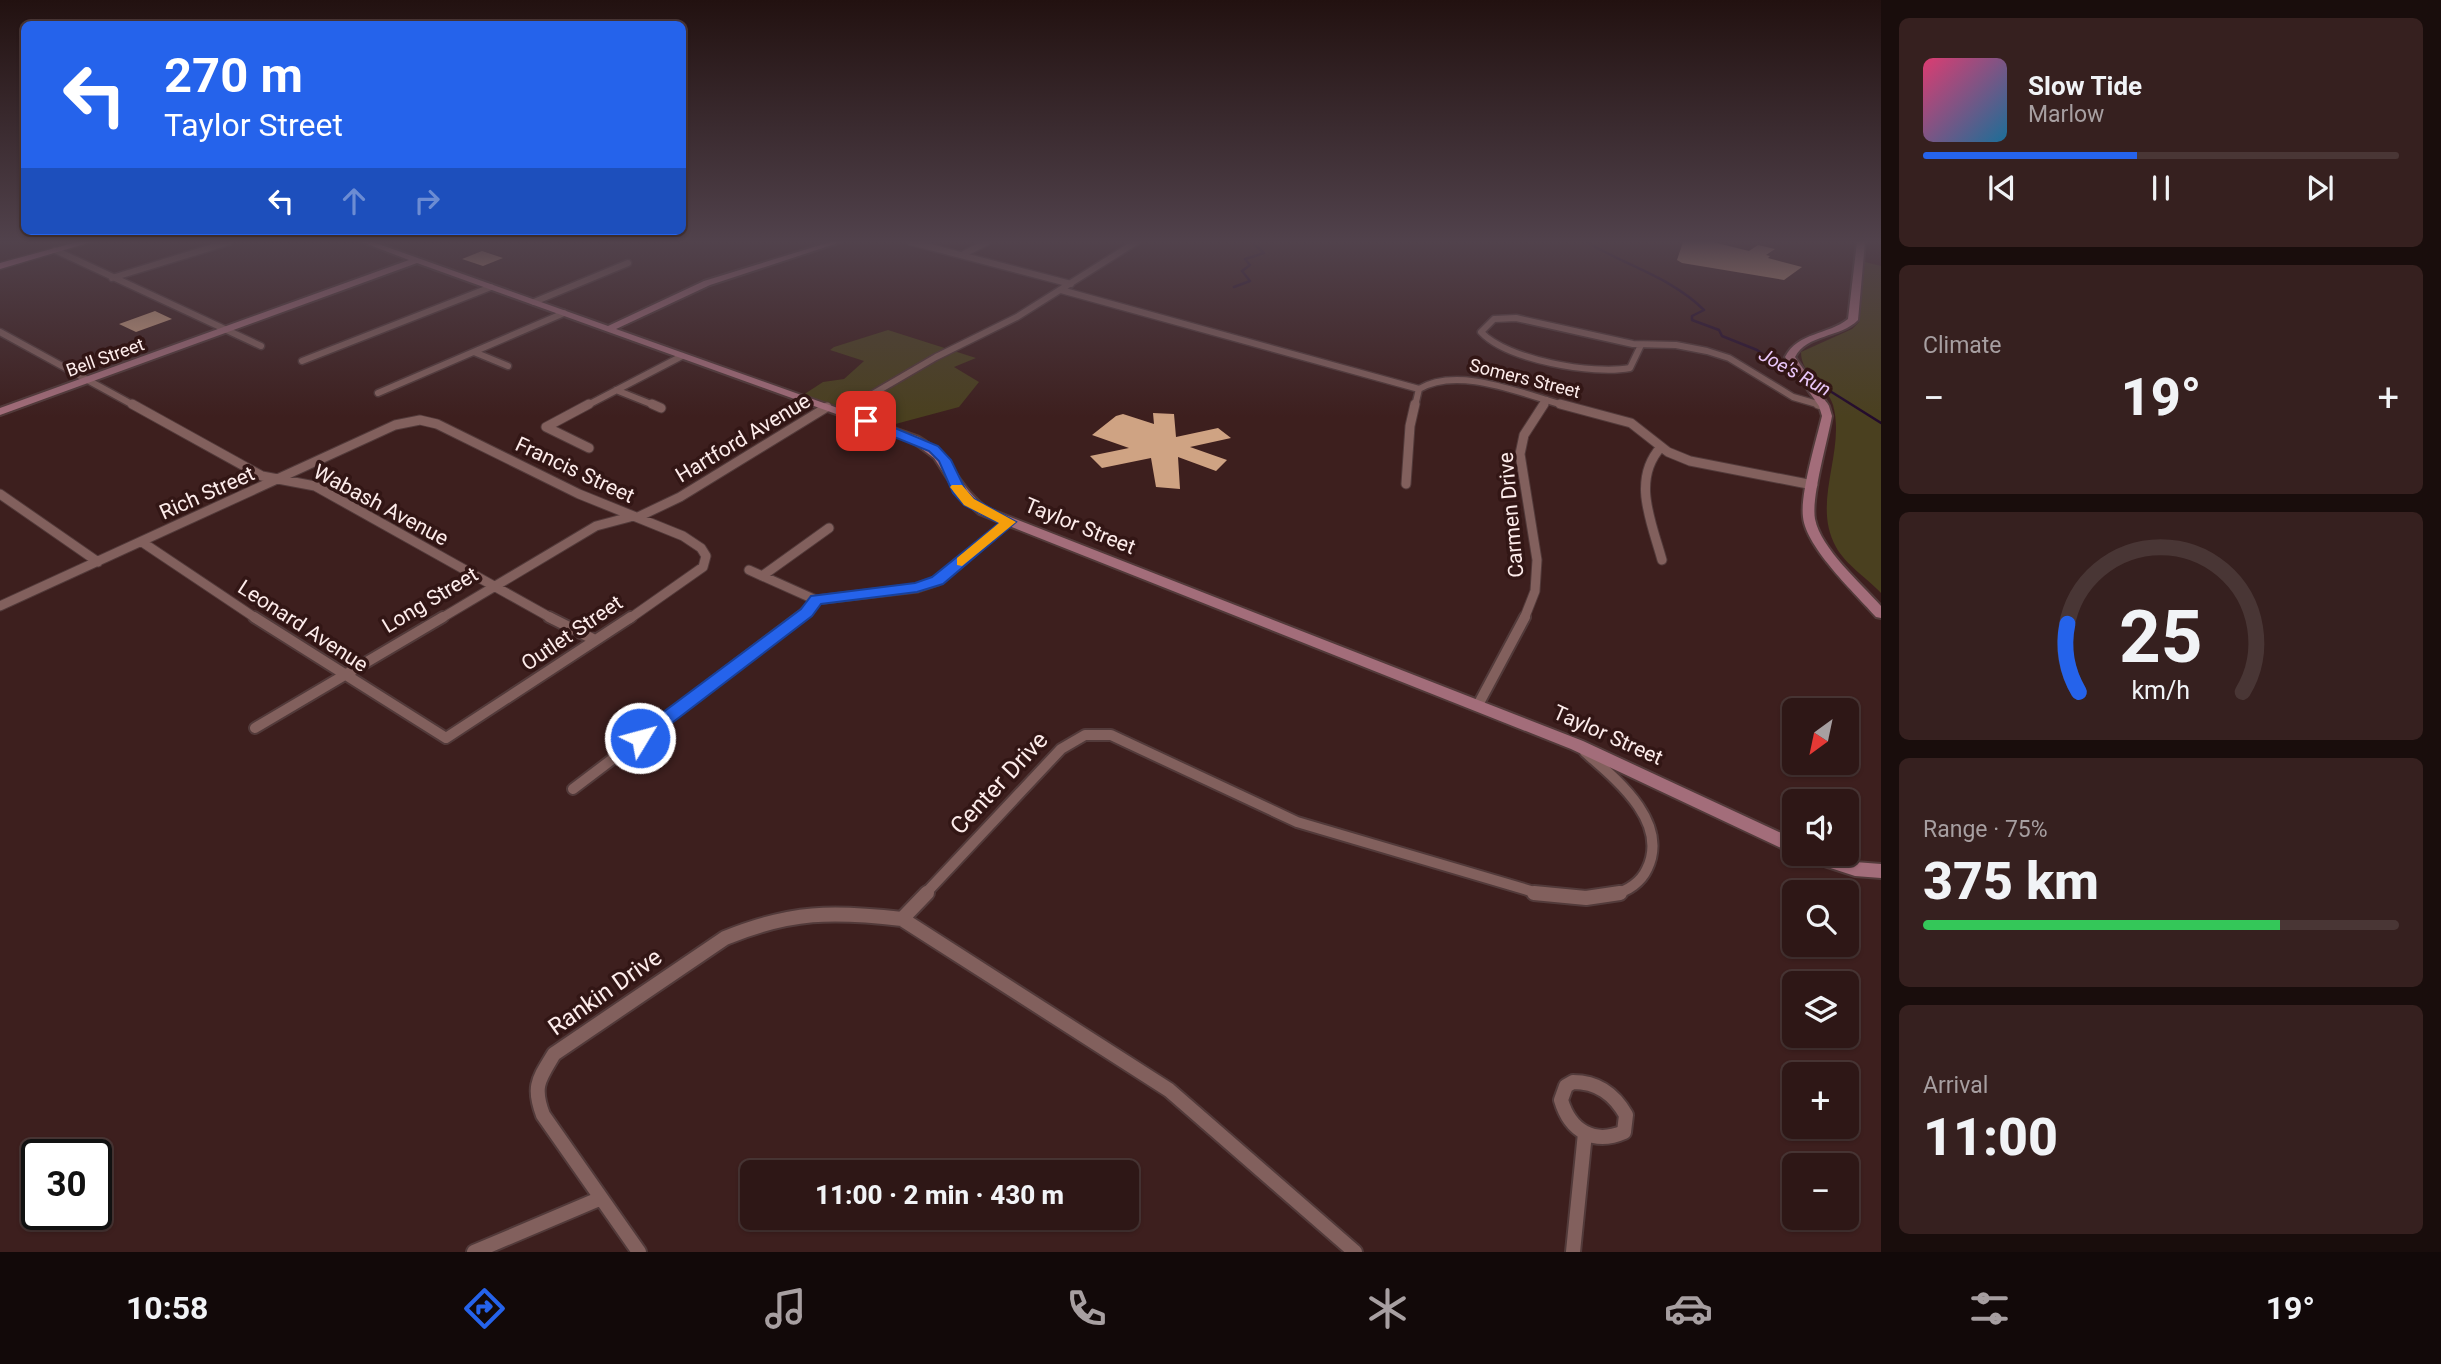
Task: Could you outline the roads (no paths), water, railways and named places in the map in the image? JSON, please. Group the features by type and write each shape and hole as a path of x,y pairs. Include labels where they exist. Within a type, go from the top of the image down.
{"street":[{"path":"161,300 261,346"},
{"name":"Bell Street","path":"0,412 307,300"},
{"path":"302,361 457,300"},
{"name":"Taylor Street","path":"529,300 842,412 934,449 944,460 960,493 969,502 1009,522 1577,745 1782,841"},
{"path":"534,302 538,300"},
{"path":"608,329 669,300"},
{"path":"842,412 1042,300"},
{"path":"1099,300 1419,389 1410,426 1406,484"},
{"path":"1855,300 1853,320 1794,348 1790,357 1824,406 1827,427 1808,512 1817,540 1881,614"},
{"path":"378,393 564,313"},
{"path":"1641,345 1630,368 1602,372 1503,348 1486,341 1481,332 1494,319 1516,318 1641,345 1676,345 1719,355 1741,364 1784,393 1824,406"},
{"name":"Wabash Avenue","path":"0,332 262,476 277,481 303,481 315,486 492,586 596,640"},
{"path":"474,352 508,366"},
{"path":"589,449 546,427 682,356"},
{"name":"Somers Street","path":"1419,389 1434,380 1452,377 1547,400 1631,423 1648,432 1661,447 1703,464 1813,485"},
{"path":"616,390 661,408"},
{"name":"Carmen Drive","path":"1478,705 1530,610 1535,591 1536,560 1520,454 1524,435 1547,400"},
{"name":"Hartford Avenue","path":"634,517 680,497 827,407"},
{"name":"Rich Street","path":"0,607 395,425 420,420 431,422"},
{"name":"Francis Street","path":"431,422 704,550"},
{"path":"1661,447 1651,455 1644,481 1662,560"},
{"path":"0,494 98,562"},
{"name":"Long Street","path":"255,728 596,526 634,517"},
{"path":"749,570 816,600 917,588 931,583 953,569 1009,522"},
{"path":"762,576 829,528"},
{"name":"Leonard Avenue","path":"142,542 342,675 446,738"},
{"name":"Outlet Street","path":"446,738 698,572 706,562 704,550"},
{"path":"573,789 790,625 816,600"},
{"name":"Center Drive","path":"902,919 1061,748 1078,737 1096,733 1126,740 1279,815 1318,830 1538,894 1572,900 1607,896 1628,889 1643,878 1653,851 1652,832 1625,788 1577,745"},
{"path":"1846,866 1881,871"},
{"name":"Rankin Drive","path":"639,1252 599,1199 543,1115 536,1097 538,1081 554,1054 703,953 754,926 812,913 843,912 902,919"},
{"path":"902,919 1169,1090 1355,1252"},
{"path":"1573,1082 1603,1088 1613,1096 1626,1115 1627,1124 1617,1138 1608,1139 1585,1133 1575,1126 1563,1108 1562,1092 1573,1082"},
{"path":"1573,1252 1585,1133"},
{"path":"474,1252 599,1199"}],"waterway":[{"name":"Joe's Run","path":"1693,300 1704,310 1692,316 1692,320 1719,330 1722,336 1757,350 1779,366 1799,373"},
{"name":"Joe's Run","path":"1806,376 1881,423"}]}
